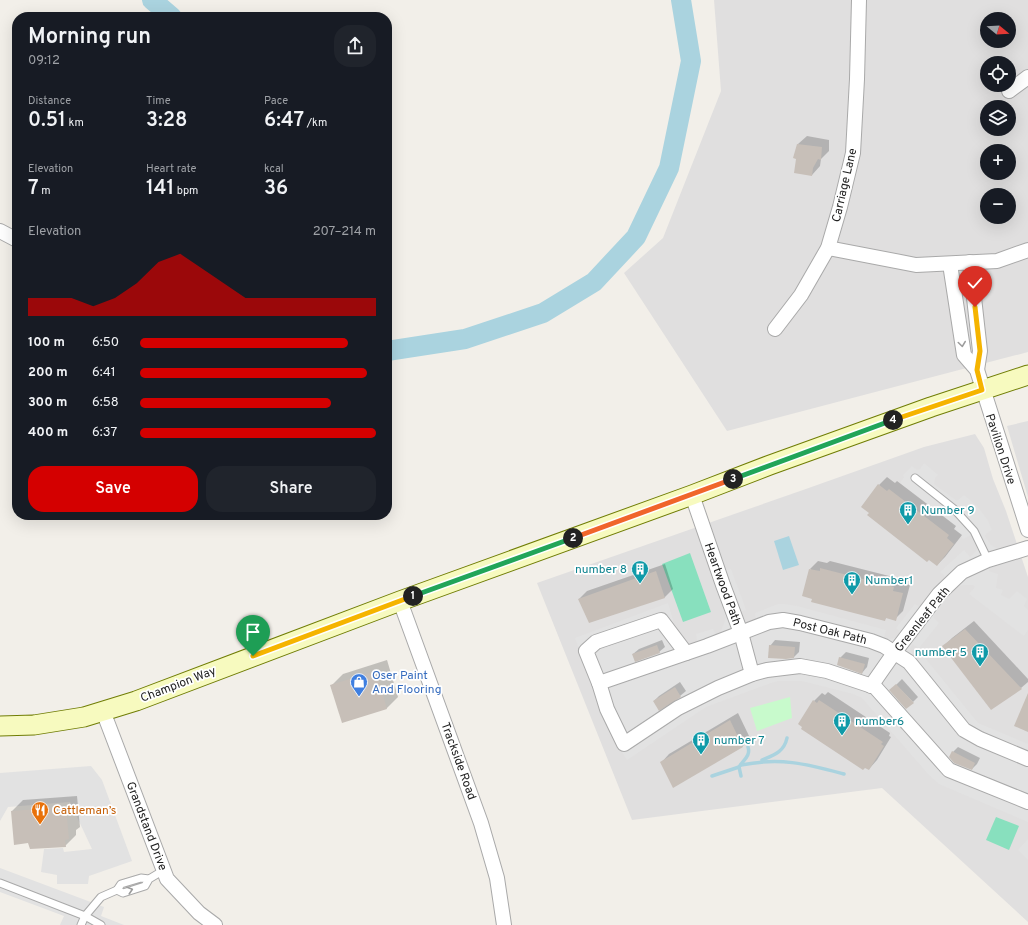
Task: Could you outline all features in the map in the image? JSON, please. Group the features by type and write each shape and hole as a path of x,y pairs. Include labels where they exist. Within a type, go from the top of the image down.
{"main road":[{"name":"Champion Way","path":"0,726 34,725 84,717 136,701 400,601 692,496 770,465 931,407 1028,375"}],"street":[{"name":"Carriage Lane","path":"775,329 801,295 828,248 840,206 852,153 857,79 859,0"},
{"path":"1016,86 1028,77"},
{"path":"0,231 12,237"},
{"path":"828,248 916,265 997,261 1028,250"},
{"path":"970,262 980,351 977,370"},
{"path":"950,264 964,355 977,370"},
{"name":"Pavilion Drive","path":"977,370 982,390 1028,530"},
{"name":"Heartwood Path","path":"692,496 722,585 741,632 752,674"},
{"name":"Greenleaf Path","path":"871,686 939,594 962,572 988,560 1028,548"},
{"name":"Trackside Road","path":"400,601 482,823 497,878 504,925"},
{"path":"686,653 661,620 596,642 586,651 607,709 624,744 678,708 718,688 752,674 779,668 800,666 827,671 875,687 949,770 1028,802"},
{"name":"Post Oak Path","path":"599,684 769,622 782,620 800,623 871,641 884,646 909,662 964,730 980,739 1028,759"},
{"name":"Grandstand Drive","path":"103,711 167,879 199,913 215,925"}],"lane":[{"path":"915,478 954,509 974,531 988,560"},
{"path":"81,925 85,916 101,898 117,890 121,884 141,878 148,879 164,870"},
{"path":"0,883 85,916 101,925"}],"shaded area":[{"path":"714,0 1028,0 1028,352 727,431 624,273 663,238 721,91"},
{"path":"1028,421 1028,497 1007,426"},
{"path":"975,434 984,448 993,479 1006,511 1028,577 1028,922 882,788 632,820 537,583 924,447"},
{"path":"924,463 938,475 935,478 934,484 957,501 964,495 977,506 987,519 992,530 985,536 991,545 996,548 1001,564 989,568 989,571 998,574 996,588 1003,590 1001,595 1009,599 1017,591 1027,599 1024,606 1028,610 1028,630 1024,636 969,594 975,587 973,585 963,585 957,587 951,593 933,617 939,623 919,648 912,644 910,649 914,657 921,653 978,723 1028,744 1028,822 939,784 929,775 862,698 853,694 802,681 778,681 706,707 627,760 606,724 575,638 668,603 677,634 683,641 688,643 696,643 696,634 713,629 716,635 720,634 726,618 710,574 731,569 746,610 740,612 742,620 746,622 753,623 756,621 755,613 778,604 784,604 797,606 886,630 884,637 889,639 900,637 902,634 896,628 915,604 921,608 945,579 944,575 940,572 964,550 970,557 977,550 977,546 971,535 963,539 951,522 900,483 904,477 903,475 912,466 917,470 920,469"},
{"path":"91,766 102,780 132,861 89,876 88,884 57,884 57,875 41,872 44,849 63,848 64,852 92,849 70,802 8,807 0,821 0,773"},
{"path":"1028,839 1028,860 1018,850"},
{"path":"0,868 104,907 101,916 124,925 60,925 64,916 0,892"}],"green space":[{"path":"690,553 711,612 683,622 662,564"},
{"path":"790,697 792,718 757,731 750,708"},
{"path":"996,817 1019,826 1009,850 986,840"}],"water":[{"path":"789,536 799,565 783,570 774,541"}],"building":[{"path":"797,144 822,147 821,160 818,159 813,168 812,176 794,173 796,159 793,158"},
{"name":"Number 9","path":"878,484 887,491 889,489 949,535 947,538 954,544 937,566 929,560 927,562 867,515 869,513 861,507"},
{"name":"Number1","path":"820,568 894,587 893,591 903,593 896,621 886,618 885,621 811,602 812,599 802,596 809,569 820,571"},
{"name":"number 8","path":"656,571 665,598 589,623 578,599"},
{"name":"number 5","path":"965,629 1022,689 991,710 942,646"},
{"path":"657,645 660,653 635,662 632,654"},
{"path":"769,645 795,647 794,658 768,658"},
{"path":"839,657 865,664 862,674 837,665"},
{"name":"Oser Paint And Flooring","path":"376,671 387,709 342,723 330,685"},
{"path":"896,684 914,703 906,709 889,690"},
{"path":"675,687 681,697 659,711 653,701"},
{"path":"1028,693 1028,732 1014,726"},
{"name":"number6","path":"813,700 817,703 819,700 883,742 881,744 884,746 869,770 865,768 863,770 801,729 802,727 798,724"},
{"name":"number 7","path":"730,720 743,747 673,788 660,762"},
{"path":"952,751 975,763 972,770 954,763 949,757"},
{"name":"Cattleman’s","path":"66,807 69,839 65,840 66,847 30,849 28,843 14,845 11,811"}],"waterway":[{"path":"152,0 166,12"},
{"path":"392,350 465,339 543,313 594,282 636,237 669,168 691,61 681,0"},
{"path":"762,760 781,750 784,747 787,738"},
{"path":"741,776 739,767 748,755 748,747"},
{"path":"741,765 769,762 793,763 818,767 844,774"},
{"path":"712,776 739,767"}],"place":[{"name":"Number 9","path":"908,525"},
{"name":"number 8","path":"640,584"},
{"name":"Number1","path":"852,595"},
{"name":"number 5","path":"980,667"},
{"name":"Oser Paint And Flooring","path":"359,697"},
{"name":"number6","path":"842,736"},
{"name":"number 7","path":"701,755"},
{"name":"Cattleman’s","path":"40,825"}],"route":[{"path":"253,656 400,601 692,496 770,465 982,390 977,370 980,351 975,307"}]}
